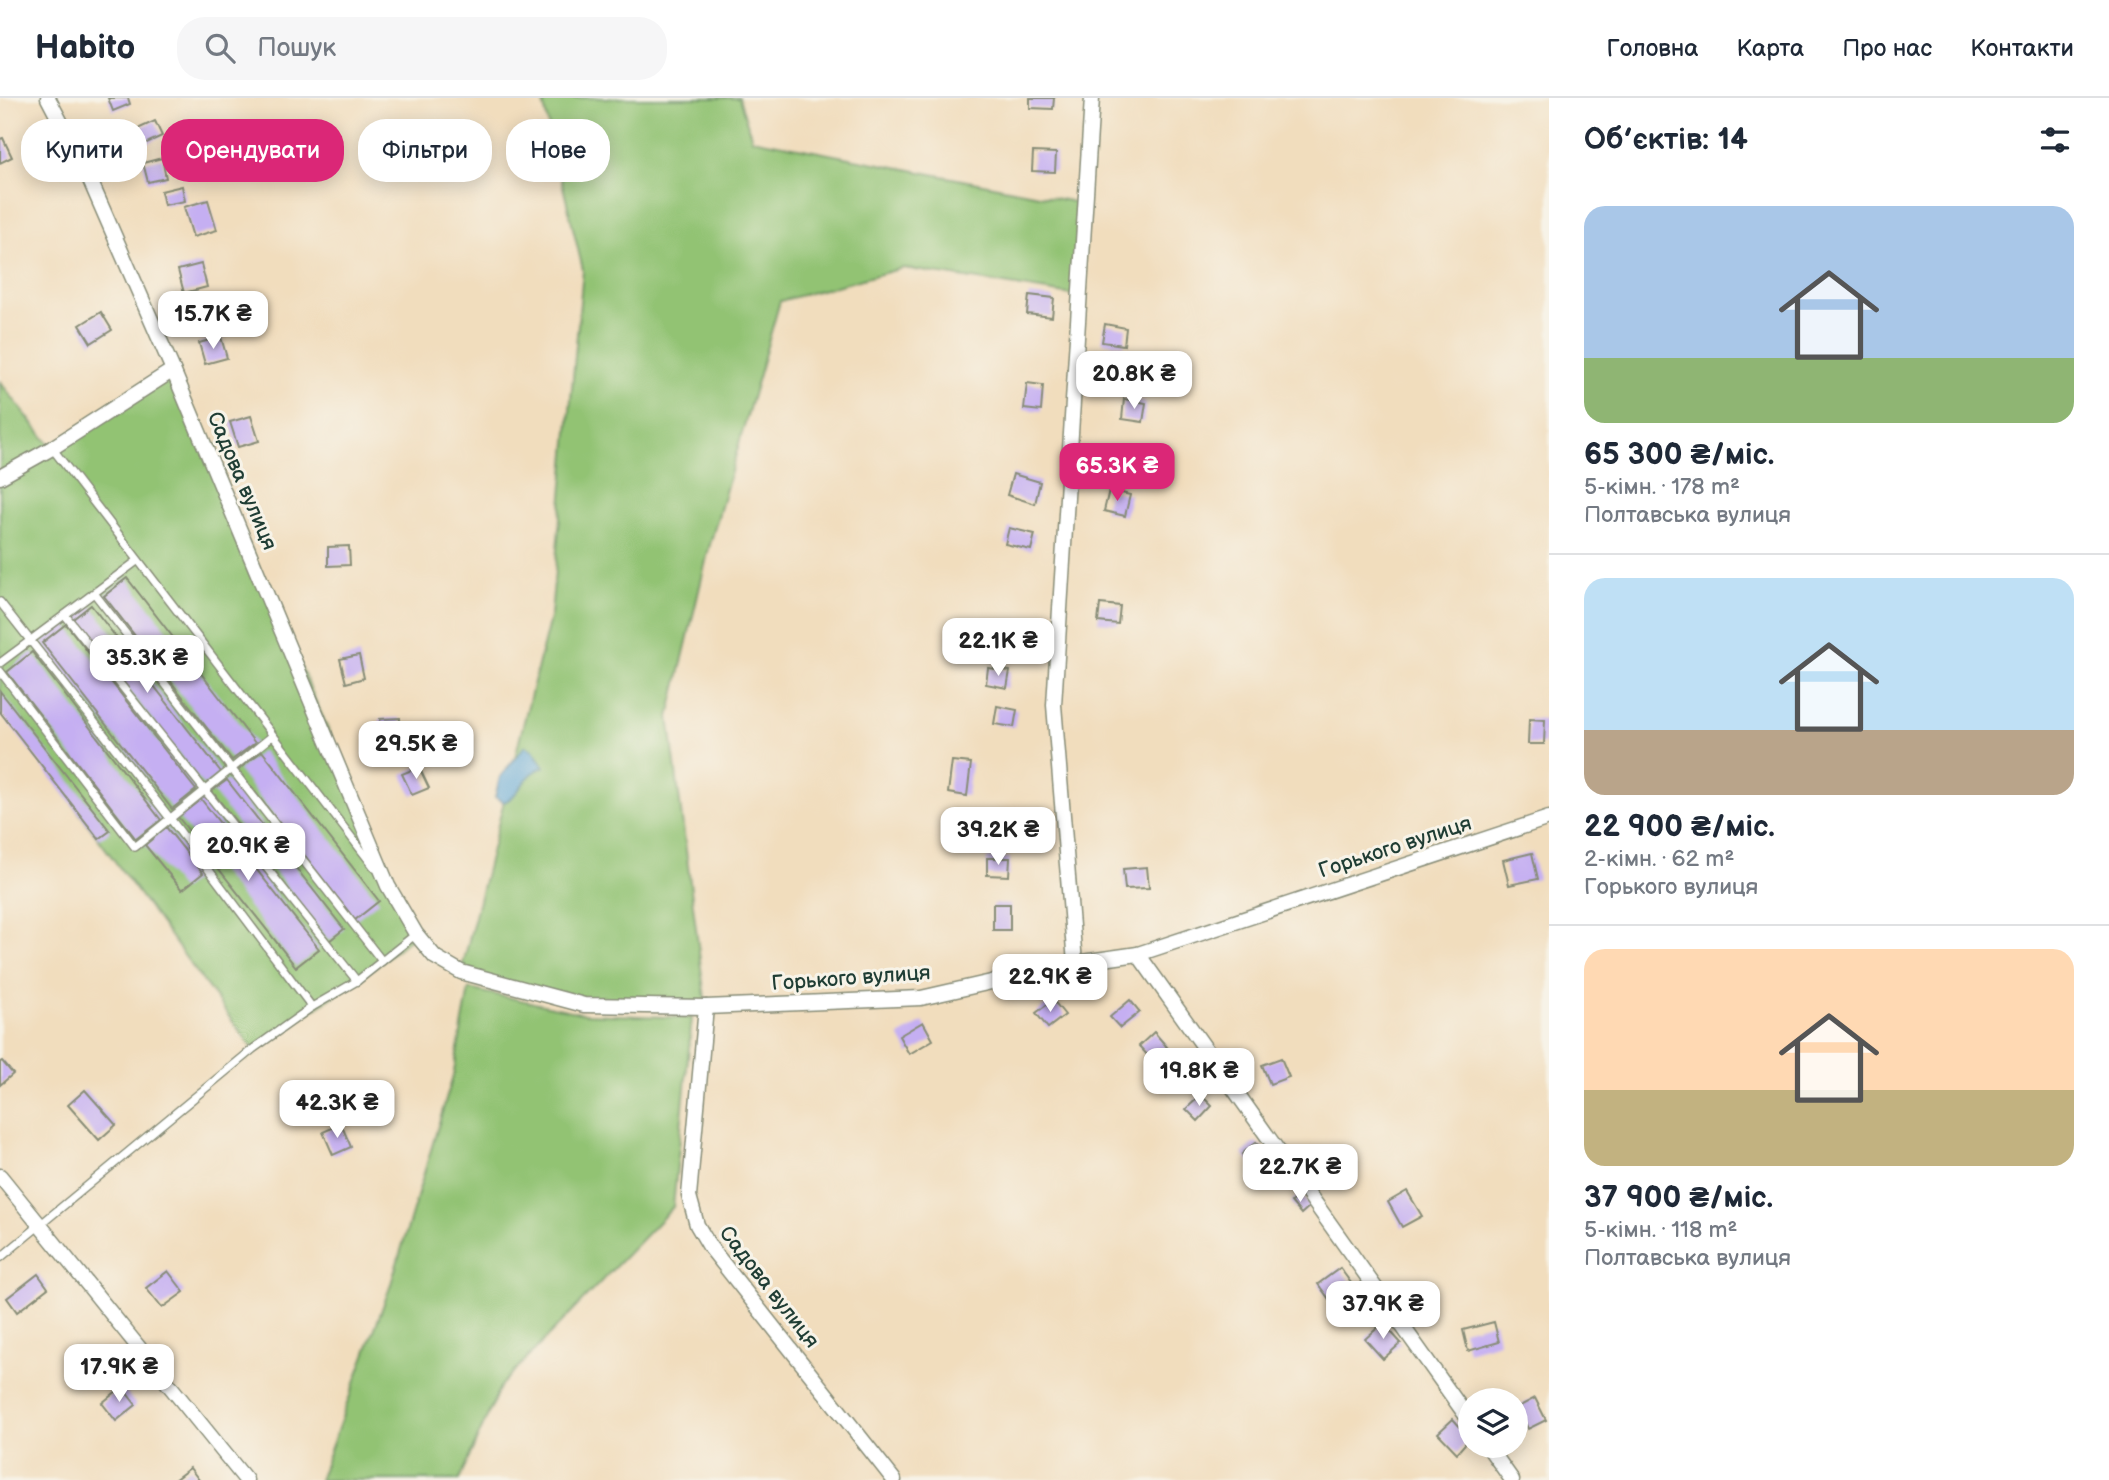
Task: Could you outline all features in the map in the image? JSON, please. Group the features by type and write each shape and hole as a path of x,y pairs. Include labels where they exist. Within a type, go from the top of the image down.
{"street":[{"name":"Садова вулиця","path":"48,98 86,171 173,370 388,886"},
{"path":"1075,963 1054,705 1092,98"},
{"path":"0,478 173,370"},
{"name":"Горького вулиця","path":"388,886 416,934 435,957 461,972 584,1005 706,1007 921,998 1075,963 1138,954 1549,818"},
{"path":"1138,954 1458,1404"},
{"name":"Садова вулиця","path":"706,1007 689,1196 697,1225 710,1247 894,1480"},
{"path":"0,1176 246,1480"},
{"path":"1496,1458 1512,1480"}],"lane":[{"path":"52,448 388,886"},
{"path":"0,663 137,561"},
{"path":"94,593 382,961"},
{"path":"0,602 169,817 312,1007"},
{"path":"65,615 357,981"},
{"path":"0,671 135,847 272,736"},
{"path":"0,1258 253,1049 312,1007 357,981 416,934"}],"green space":[{"path":"542,98 739,98 752,139 1085,204 1079,296 903,268 780,301 709,548 669,717 706,1007 584,1005 461,972 551,614 583,270 562,182 610,182 610,119 547,119"},
{"path":"173,370 416,934 357,981 253,1049 0,705 0,382 52,448"},
{"path":"469,989 585,1014 692,1018 673,1207 501,1385 459,1480 319,1480 390,1287 453,1076"}],"water":[{"path":"525,746 533,750 544,767 531,774 514,795 504,802 495,797 500,777"}],"building":[{"path":"108,98 128,98 130,104 113,111"},
{"path":"1030,98 1054,98 1053,109 1030,108"},
{"path":"155,121 161,136 147,143 147,125"},
{"path":"3,138 12,157 0,163 0,139"},
{"path":"1033,152 1056,153 1055,172 1032,171"},
{"path":"161,158 161,179 148,182 147,162"},
{"path":"182,186 185,201 164,205 161,191"},
{"path":"208,200 217,230 193,237 184,207"},
{"path":"201,264 207,287 184,293 178,270"},
{"path":"1029,295 1054,298 1052,317 1027,314"},
{"path":"101,312 112,330 91,343 80,325"},
{"path":"1105,324 1126,328 1124,345 1102,342"},
{"path":"221,337 227,358 205,364 199,343"},
{"path":"1027,383 1043,385 1041,411 1024,409"},
{"path":"1124,399 1146,403 1143,422 1122,419"},
{"path":"251,416 259,441 238,447 230,422"},
{"path":"1013,474 1040,482 1035,504 1007,495"},
{"path":"1109,490 1130,495 1125,516 1104,511"},
{"path":"1009,528 1035,534 1031,550 1005,544"},
{"path":"349,546 350,565 328,566 328,547"},
{"path":"127,578 255,743 232,760 104,596"},
{"path":"1100,604 1120,606 1118,624 1098,622"},
{"path":"91,605 221,772 204,786 73,619"},
{"path":"66,624 196,790 172,809 42,643"},
{"path":"998,639 1019,641 1018,657 997,656"},
{"path":"32,652 161,820 136,839 7,672"},
{"path":"359,655 364,678 346,683 340,659"},
{"path":"988,668 1010,671 1007,688 986,684"},
{"path":"0,691 110,831 99,839 0,712"},
{"path":"997,706 1017,710 1014,727 994,724"},
{"path":"400,718 400,734 381,735 380,719"},
{"path":"1529,719 1545,720 1544,744 1528,744"},
{"path":"262,751 379,901 355,920 238,770"},
{"path":"952,761 971,763 967,796 948,793"},
{"path":"419,767 429,788 412,795 402,774"},
{"path":"227,780 344,929 329,941 212,791"},
{"path":"201,799 319,949 296,967 178,817"},
{"path":"166,827 203,873 182,890 145,845"},
{"path":"999,827 1017,828 1016,846 998,845"},
{"path":"1532,853 1538,879 1509,885 1503,860"},
{"path":"987,858 1010,858 1009,876 987,875"},
{"path":"1147,867 1149,888 1125,889 1123,869"},
{"path":"993,904 1010,904 1010,930 993,930"},
{"path":"1053,1000 1065,1015 1048,1028 1036,1013"},
{"path":"1130,1000 1140,1012 1120,1028 1110,1017"},
{"path":"923,1022 933,1040 909,1054 899,1036"},
{"path":"1154,1032 1167,1047 1152,1060 1139,1046"},
{"path":"1281,1058 1289,1077 1270,1084 1262,1065"},
{"path":"0,1062 13,1074 0,1085"},
{"path":"85,1090 116,1125 99,1140 68,1105"},
{"path":"1201,1095 1212,1106 1198,1121 1186,1109"},
{"path":"341,1124 351,1147 333,1155 323,1132"},
{"path":"1256,1142 1268,1156 1255,1168 1242,1154"},
{"path":"1407,1191 1422,1216 1402,1227 1388,1202"},
{"path":"1300,1194 1310,1206 1301,1214 1291,1202"},
{"path":"1340,1268 1351,1283 1329,1299 1318,1284"},
{"path":"168,1271 184,1292 162,1308 146,1288"},
{"path":"38,1274 48,1288 17,1312 7,1298"},
{"path":"1494,1322 1499,1342 1468,1351 1463,1330"},
{"path":"1383,1323 1401,1343 1383,1359 1365,1339"},
{"path":"122,1387 136,1405 116,1421 102,1403"},
{"path":"1535,1398 1546,1420 1528,1429 1528,1402"},
{"path":"1453,1419 1458,1425 1457,1453 1438,1433"},
{"path":"190,1468 199,1480 174,1480"}]}
